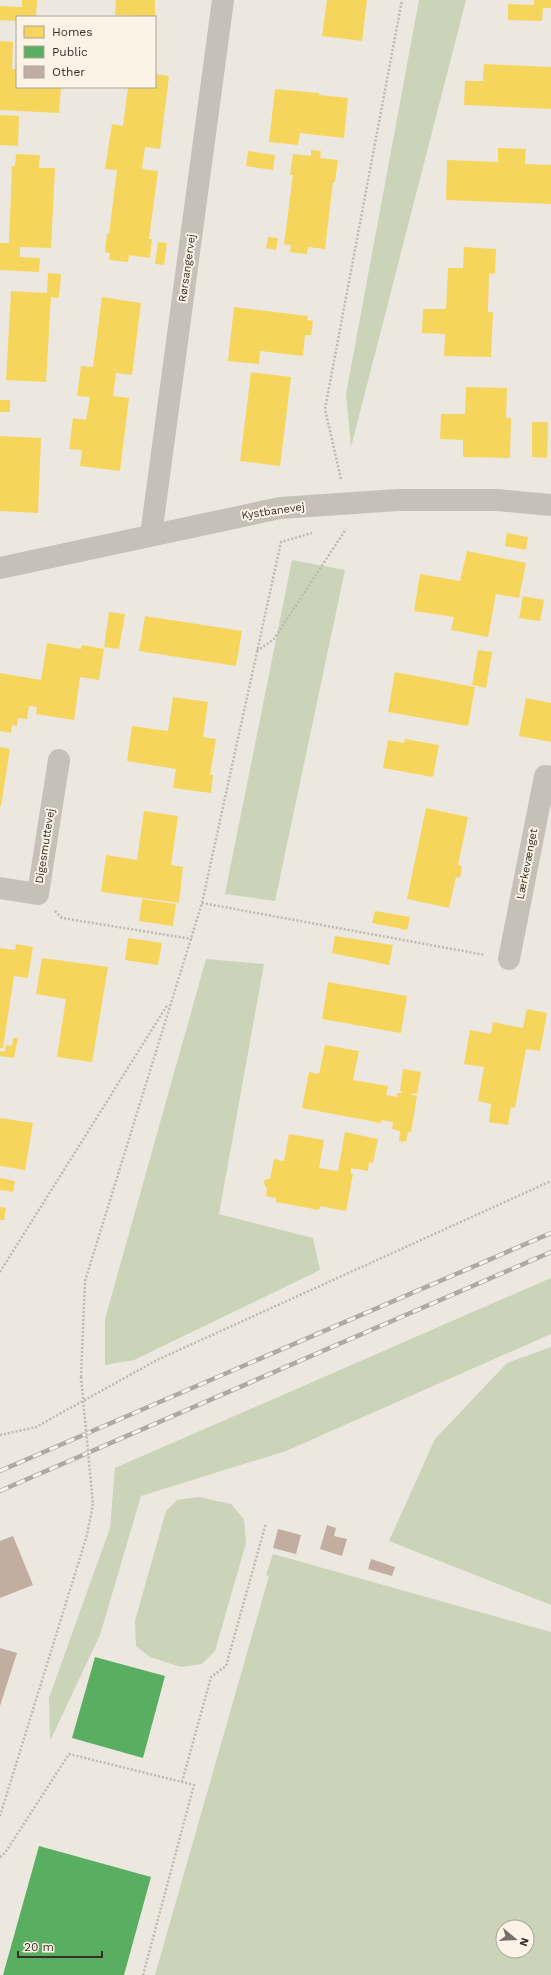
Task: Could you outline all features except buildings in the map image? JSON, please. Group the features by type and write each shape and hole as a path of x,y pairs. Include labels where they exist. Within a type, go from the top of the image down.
{"street":[{"name":"Rørsangervej","path":"151,535 223,0"},
{"name":"Kystbanevej","path":"0,568 280,508 398,500 497,500 551,505"},
{"name":"Digesmuttevej","path":"0,888 38,894 59,760"},
{"name":"Lærkevænget","path":"509,959 544,776 551,777"}],"path":[{"path":"346,503 325,409 402,0"},
{"path":"256,652 274,639 296,608 348,527 340,528"},
{"path":"0,1816 87,1535 93,1504 81,1377 85,1281 170,1000 192,939 202,903 281,542 317,532"},
{"path":"38,894 62,918 192,939"},
{"path":"202,903 509,959"},
{"path":"0,1272 170,1000"},
{"path":"0,1435 36,1427 157,1360 551,1181"},
{"path":"182,1782 212,1678 226,1666 266,1523"},
{"path":"0,1857 5,1853 69,1754 194,1785 143,1975"}],"green space":[{"path":"419,0 466,0 351,447 346,394"},
{"path":"292,560 345,570 275,901 225,894"},
{"path":"206,959 264,964 219,1214 313,1238 320,1270 134,1360 105,1365 105,1319"},
{"path":"551,1278 551,1334 286,1451 141,1496 100,1635 50,1741 49,1698 110,1528 115,1468"},
{"path":"551,1347 551,1605 389,1541 435,1439 507,1363"},
{"path":"199,1497 231,1504 244,1519 246,1543 215,1651 202,1664 181,1667 150,1657 136,1646 135,1621 166,1511 177,1500"},
{"path":"273,1554 551,1632 551,1975 155,1975 269,1576 266,1575"}],"railway":[{"path":"0,1471 551,1233"},
{"path":"0,1491 551,1252"}]}
